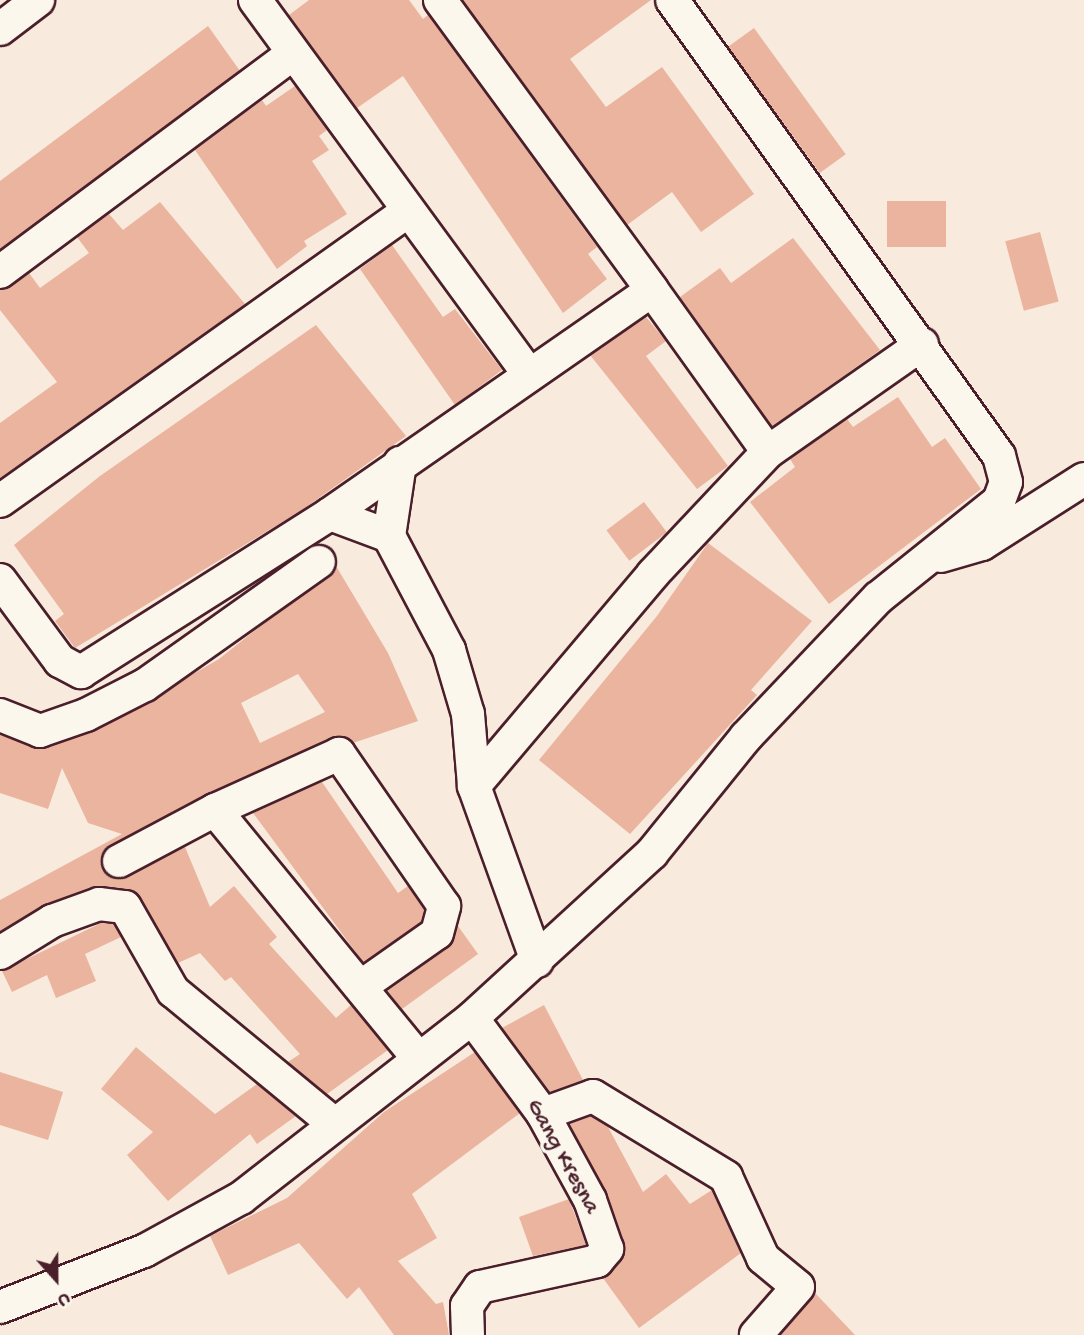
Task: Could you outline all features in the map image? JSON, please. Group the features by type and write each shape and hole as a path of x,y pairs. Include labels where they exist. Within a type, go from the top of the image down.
{"street":[{"path":"0,29 38,0"},
{"path":"255,0 406,212 529,374"},
{"path":"440,0 768,452"},
{"path":"0,1307 144,1251 241,1198 333,1123 472,1018 652,853 746,737 878,598 989,511 1006,482 999,456 922,344 672,0"},
{"path":"0,272 293,54"},
{"path":"0,501 406,212"},
{"path":"0,580 60,661 81,672 330,514 652,290"},
{"path":"474,786 653,574 768,452 922,344"},
{"path":"400,463 389,536 461,680 474,786 537,961"},
{"path":"929,556 982,544 1084,479"},
{"path":"330,514 389,536"},
{"path":"0,715 40,731 86,715 145,685 319,562"},
{"path":"119,861 215,810 339,754 347,759 444,906 437,933 363,985"},
{"path":"215,810 363,985 419,1059"},
{"path":"0,953 76,912 99,904 125,907 173,991 333,1123"},
{"name":"Gang Kresna","path":"468,1335 467,1306 480,1287 605,1258 590,1200 543,1114 472,1018"},
{"path":"543,1114 593,1096 726,1177 763,1258 798,1287 756,1335"}],"building":[{"path":"309,0 409,0 423,19 428,15 597,247 588,254 607,279 563,313 403,76 357,108 289,15"},
{"path":"463,0 651,0 570,59 606,107 662,67 754,194 701,232 672,192 627,225"},
{"path":"208,26 240,71 0,249 0,181"},
{"path":"754,28 846,154 820,173 728,47"},
{"path":"295,86 327,130 319,136 329,150 312,161 347,214 304,241 307,246 277,269 195,150 262,100 266,106"},
{"path":"887,201 946,201 946,247 887,247"},
{"path":"160,202 245,304 0,478 0,423 57,382 0,310 0,290 29,273 40,288 89,253 77,237 109,214 123,230"},
{"path":"1040,232 1059,302 1024,311 1005,241"},
{"path":"793,238 880,350 772,427 680,297 720,268 731,283"},
{"path":"392,245 443,317 455,309 502,370 455,405 360,269"},
{"path":"646,317 666,341 646,356 728,466 697,489 590,355"},
{"path":"316,325 406,436 302,510 75,648 55,621 64,614 14,545 100,476"},
{"path":"898,397 932,447 945,438 981,489 829,604 750,502 795,467 790,459 847,419 853,427"},
{"path":"644,502 667,532 629,561 606,530"},
{"path":"708,543 812,621 751,690 757,695 630,834 539,760 657,616"},
{"path":"336,566 388,653 418,721 353,743 331,737 110,845 101,861 109,876 119,879 185,847 210,907 234,886 277,937 269,944 336,1018 351,1005 388,1050 327,1094 288,1062 300,1054 231,977 225,981 200,953 178,963 135,891 93,887 46,904 0,931 0,900 122,834 88,823 62,768 48,809 0,793 0,735 45,748 94,731 219,659","holes":["298,674 325,712 260,743 241,703"]},
{"path":"322,782 398,893 408,886 424,910 421,922 363,962 253,813"},
{"path":"101,923 114,924 121,937 85,954 96,981 56,998 47,975 12,992 2,971"},
{"path":"458,926 478,954 402,1009 387,991 448,948"},
{"path":"544,1005 583,1080 550,1092 502,1028"},
{"path":"136,1047 215,1114 257,1084 296,1116 257,1144 250,1134 168,1201 127,1155 153,1132 101,1089"},
{"path":"475,1052 520,1113 412,1194 437,1238 398,1261 436,1304 443,1302 449,1335 394,1335 359,1287 347,1299 299,1243 228,1275 210,1236 287,1198 384,1112"},
{"path":"0,1072 63,1092 48,1140 0,1125"},
{"path":"591,1116 608,1127 643,1192 666,1174 690,1204 712,1190 741,1253 639,1328 603,1278 625,1252 607,1194 569,1124"},
{"path":"569,1199 586,1245 533,1256 519,1217"},
{"path":"815,1293 855,1335 780,1335"}]}
